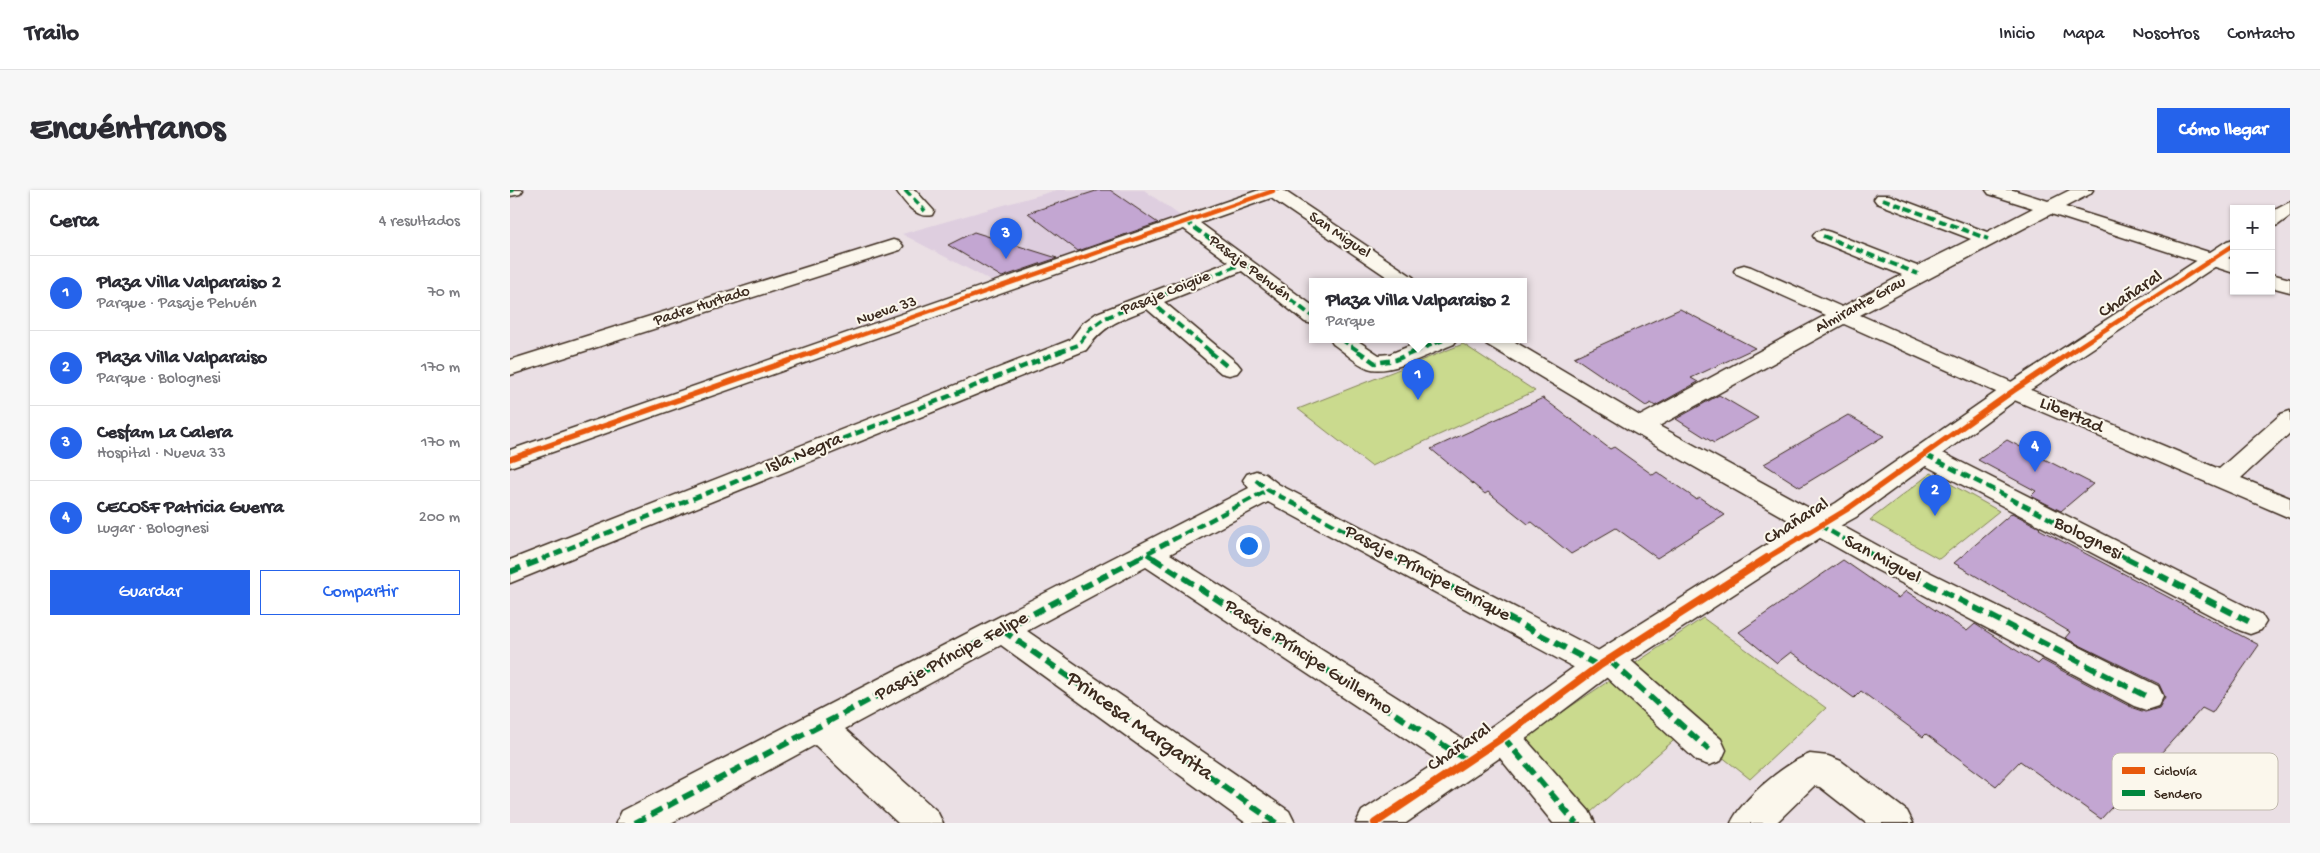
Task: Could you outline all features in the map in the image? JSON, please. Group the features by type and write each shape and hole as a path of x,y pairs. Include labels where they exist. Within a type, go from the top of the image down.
{"street":[{"path":"510,191 514,190"},
{"path":"905,190 925,211"},
{"path":"1994,190 2049,208 2226,258"},
{"name":"Almirante Grau","path":"1640,426 1918,274 2084,190"},
{"name":"Nueva 33","path":"510,460 1272,191"},
{"name":"San Miguel","path":"1272,191 1402,278"},
{"path":"1883,199 1988,239"},
{"path":"2275,217 2290,208"},
{"name":"Pasaje Pehuén","path":"1185,221 1244,263 1309,314"},
{"path":"1823,236 1918,274"},
{"name":"Padre Hurtado","path":"510,368 893,246"},
{"name":"Chañaral","path":"1375,823 1503,738 1604,663 1819,525 1846,510 1926,455 2013,391 2226,258"},
{"name":"Pasaje Coigüe","path":"1090,328 1105,318 1244,263"},
{"name":"Libertad","path":"1744,271 2013,391 2290,509"},
{"path":"2275,281 2290,286"},
{"path":"1149,300 1229,368"},
{"name":"Isla Negra","path":"510,572 1078,345 1090,328"},
{"path":"1347,343 1375,363 1395,360 1436,343"},
{"name":"San Miguel","path":"1501,343 1640,426 1885,562 2146,696"},
{"path":"2223,480 2290,419"},
{"name":"Bolognesi","path":"1926,455 2250,622"},
{"name":"Pasaje Príncipe Felipe","path":"635,823 1147,554 1262,485"},
{"name":"Pasaje Príncipe Enrique","path":"1262,485 1604,663 1709,750"},
{"name":"Pasaje Príncipe Guillermo","path":"1147,554 1468,761"},
{"name":"Princesa Margarita","path":"1002,630 1276,823"},
{"path":"818,727 924,823"},
{"path":"1503,738 1576,823"},
{"path":"1750,823 1800,776 1810,770 1828,772 1894,823"}],"shaded area":[{"path":"1057,190 1144,190 1182,217 995,283 902,234"}],"green space":[{"path":"1463,344 1535,391 1371,466 1298,409"},
{"path":"1931,473 1999,511 1939,559 1870,520"},
{"path":"1703,618 1826,708 1750,779 1687,729 1584,818 1519,741"}],"building":[{"path":"1099,190 1110,190 1158,223 1078,251 1028,213"},
{"path":"974,232 1057,258 1002,277 948,245"},
{"path":"1680,309 1755,348 1691,378 1698,382 1655,406 1651,403 1646,406 1574,357"},
{"path":"1719,395 1758,418 1714,443 1676,419"},
{"path":"1543,398 1610,449 1614,447 1653,475 1657,472 1696,499 1699,497 1725,515 1657,558 1616,528 1571,554 1532,522 1528,524 1488,492 1485,494 1431,449"},
{"path":"1848,415 1884,436 1800,487 1764,464"},
{"path":"2007,440 2093,484 2061,511 2031,496 2036,491 1978,460"},
{"path":"2012,513 2259,645 2212,713 2202,708 2161,753 2112,753 2112,807 2101,819 2020,761 1996,786 1926,734 1923,737 1861,691 1854,698 1791,652 1777,663 1739,632 1843,560 1898,598 1906,591 1967,631 1975,624 2038,664 2042,660 2133,708 2145,712 2159,708 2165,697 2159,684 2065,638 2070,632 1954,563"}],"marked path":[{"path":"510,191 514,190"},
{"path":"905,190 925,211"},
{"path":"1883,199 1988,239"},
{"path":"1185,221 1244,263 1309,314"},
{"path":"1823,236 1918,274"},
{"path":"510,572 1078,345 1091,328 1105,318 1244,263"},
{"path":"1149,300 1229,368"},
{"path":"1347,343 1375,363 1395,360 1436,343"},
{"path":"1926,455 2250,622"},
{"path":"1256,480 1268,490 1599,666"},
{"path":"635,823 1268,490"},
{"path":"1819,525 1885,562 2146,696"},
{"path":"1147,554 1468,761"},
{"path":"1002,630 1276,823"},
{"path":"1609,660 1709,750"},
{"path":"1503,737 1576,823"}],"cycle path":[{"path":"510,459 1273,191"},
{"path":"1375,823 1503,737 1599,666 1819,525 1846,510 2013,391 2230,248"}],"place":[{"name":"Cesfam La Calera","path":"1006,259"},
{"name":"Plaza Villa Valparaiso 2","path":"1418,400"},
{"name":"CECOSF Patricia Guerra","path":"2035,472"},
{"name":"Plaza Villa Valparaiso","path":"1935,516"}]}
